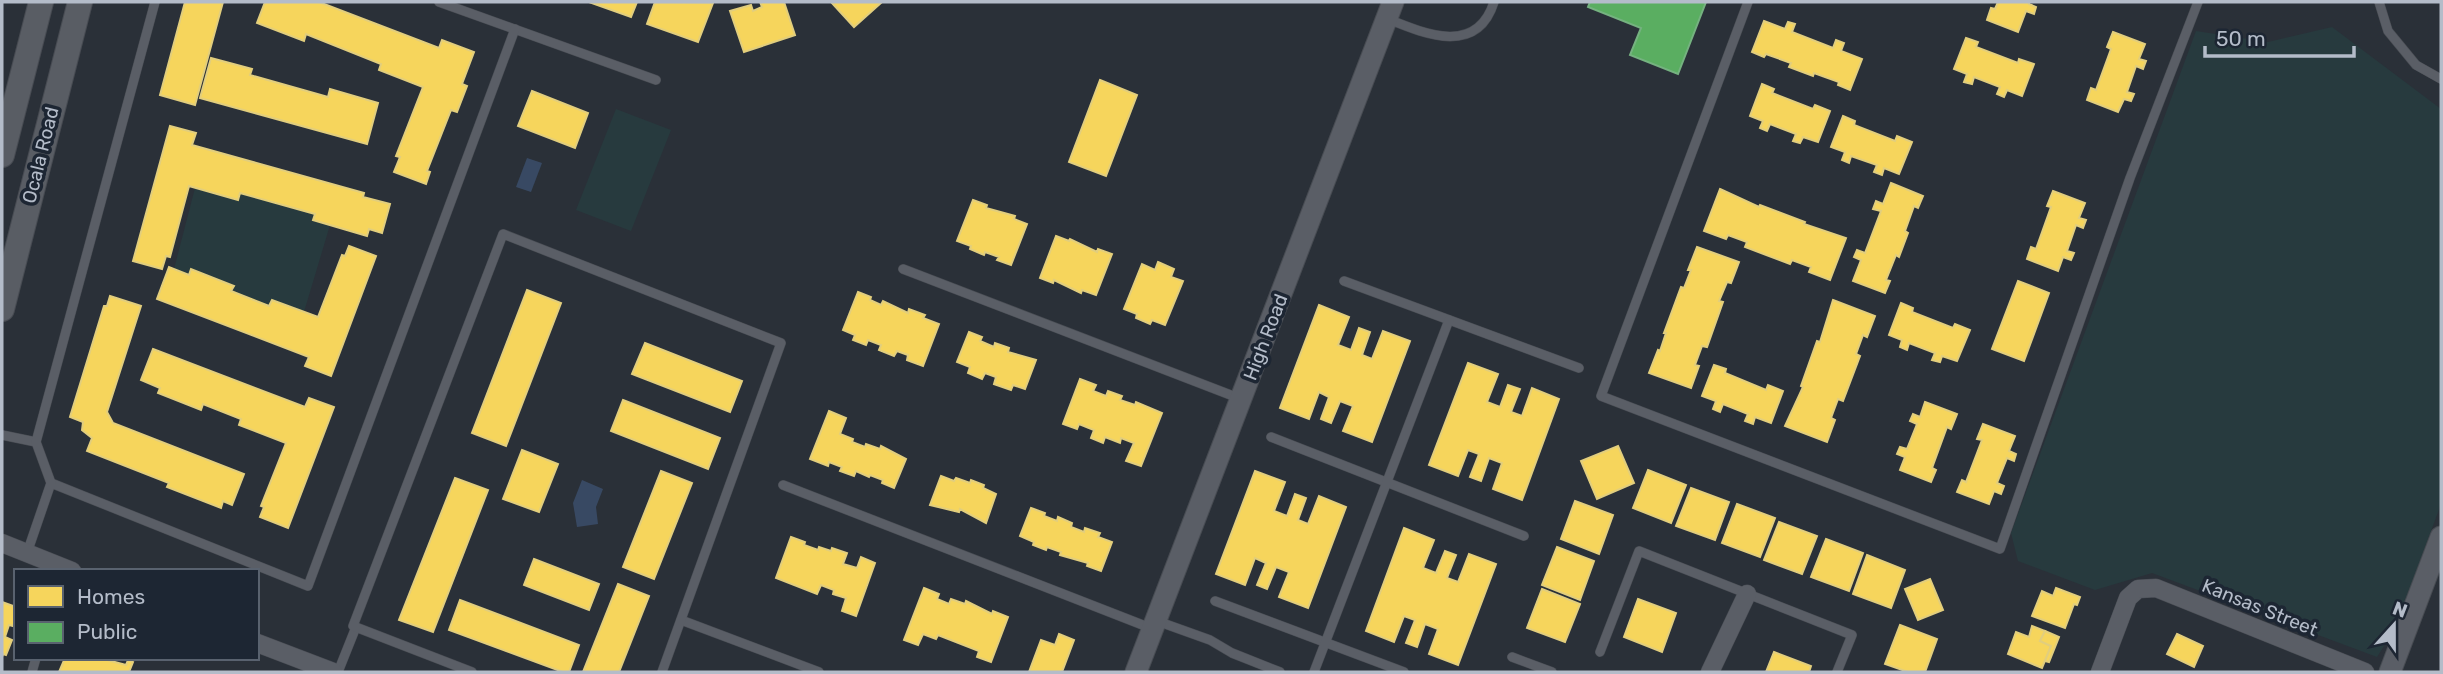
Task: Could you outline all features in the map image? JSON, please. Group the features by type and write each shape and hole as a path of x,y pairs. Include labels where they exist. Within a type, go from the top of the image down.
{"main road":[{"name":"Ocala Road","path":"2,155 41,2"},
{"name":"Ocala Road","path":"2,309 79,2"}],"street":[{"name":"High Road","path":"1136,672 1390,10"},
{"path":"2390,672 2441,537"},
{"path":"2,543 67,569"},
{"name":"Kansas Street","path":"2100,672 2128,598 2138,589 2156,588 2365,672"},
{"path":"1710,672 1747,594"},
{"path":"259,644 333,672"}],"lane":[{"path":"27,553 51,484 36,442 155,2"},
{"path":"439,2 656,80"},
{"path":"1390,10 1423,33 1454,38 1470,33 1483,22 1494,2"},
{"path":"1748,2 1601,396 2000,549 2130,178 2198,2"},
{"path":"2379,2 2388,31 2416,65 2441,79"},
{"path":"51,484 308,586 515,29"},
{"path":"472,672 353,626 503,234 782,343 662,672"},
{"path":"902,269 1241,399"},
{"path":"1344,281 1579,368"},
{"path":"1314,672 1449,320"},
{"path":"2,435 36,442"},
{"path":"1271,437 1524,536"},
{"path":"783,485 1155,625 1210,640 1232,653 1280,672"},
{"path":"1600,652 1639,551 1852,635 1837,672"},
{"path":"1215,601 1404,672"},
{"path":"681,620 819,672"},
{"path":"338,672 356,627"},
{"path":"1512,657 1552,672"}],"green space":[{"path":"2332,27 2441,109 2441,504 2395,629 2377,657 2152,573 2095,590 2018,561 2011,533 2196,31 2268,42"},
{"path":"616,109 671,130 631,231 576,210"},
{"path":"195,188 237,200 240,193 315,214 313,221 330,225 304,312 272,300 269,306 231,291 233,285 191,269 189,275 174,269"}],"water":[{"path":"527,158 542,163 531,192 516,187"},
{"path":"582,480 603,489 596,507 598,524 577,527 573,503"}],"building: Homes":[{"path":"185,2 223,2 195,105 160,95"},
{"path":"265,2 319,2 439,48 442,40 474,52 462,84 467,86 457,112 451,110 427,171 430,172 426,184 394,172 400,157 396,156 423,87 379,70 381,64 306,34 304,41 257,23"},
{"path":"589,2 637,2 631,17"},
{"path":"655,2 713,3 698,42 647,24"},
{"path":"760,2 784,2 795,35 744,52 730,11 751,5 753,11 762,7"},
{"path":"831,2 882,2 854,27"},
{"path":"1998,2 2029,2 2036,7 2034,14 2026,11 2018,32 1987,20 1991,8 1995,9"},
{"path":"1764,21 1785,29 1788,22 1795,24 1792,32 1833,48 1836,40 1844,43 1841,51 1862,59 1850,90 1838,85 1839,82 1789,67 1791,63 1752,52"},
{"path":"2113,32 2145,44 2139,59 2146,61 2143,69 2136,66 2127,92 2134,94 2131,101 2124,99 2118,112 2087,100 2091,88 2096,90 2111,49 2107,47"},
{"path":"1966,38 1978,42 1976,47 2018,63 2019,59 2034,64 2022,96 2007,90 2004,97 1997,94 2000,87 1974,77 1972,84 1964,82 1967,74 1954,69"},
{"path":"211,58 252,69 250,75 328,97 330,89 378,103 367,144 200,98"},
{"path":"1100,80 1137,95 1106,176 1069,162"},
{"path":"1762,84 1774,89 1772,93 1813,109 1815,105 1830,111 1818,142 1803,137 1800,143 1793,141 1796,134 1770,124 1767,131 1760,128 1763,121 1750,116"},
{"path":"532,91 588,113 575,148 518,126"},
{"path":"1843,116 1855,121 1854,125 1895,141 1897,136 1912,142 1899,174 1884,168 1882,175 1874,172 1877,165 1851,156 1849,163 1842,160 1845,152 1831,147"},
{"path":"170,126 196,133 192,145 364,193 363,197 390,204 382,233 369,229 367,236 313,220 315,214 240,193 238,200 189,186 170,257 166,256 162,269 133,261"},
{"path":"1891,183 1923,196 1918,208 1914,206 1899,257 1896,255 1886,280 1890,281 1885,293 1853,281 1861,260 1854,257 1857,250 1865,253 1881,211 1873,209 1876,201 1883,204"},
{"path":"1720,189 1759,207 1760,205 1846,238 1830,280 1809,272 1811,267 1792,260 1790,264 1745,247 1747,242 1728,235 1726,239 1704,231"},
{"path":"2053,191 2085,203 2079,218 2086,220 2083,228 2076,225 2067,251 2074,253 2071,260 2063,257 2058,271 2027,259 2031,247 2036,249 2051,207 2047,206"},
{"path":"973,200 987,205 986,208 1015,216 1014,219 1027,224 1011,265 997,260 999,257 985,252 984,255 957,241"},
{"path":"1056,236 1069,241 1070,239 1097,252 1098,249 1112,254 1096,295 1082,290 1081,293 1054,280 1053,283 1040,278"},
{"path":"349,246 376,256 331,376 305,366 309,357 157,299 169,267 189,275 191,269 234,286 231,291 269,306 272,300 318,317 342,255 345,256"},
{"path":"1697,247 1739,262 1731,283 1727,282 1719,301 1723,302 1707,347 1702,346 1695,365 1699,366 1691,388 1649,373 1658,350 1660,351 1681,287 1684,288 1691,270 1688,270"},
{"path":"1158,262 1174,269 1171,277 1183,281 1165,325 1152,320 1150,324 1136,318 1137,314 1124,309 1142,264 1155,270"},
{"path":"2018,281 2049,293 2024,361 1992,349"},
{"path":"527,290 561,303 506,446 472,433"},
{"path":"858,292 881,305 883,301 908,313 909,309 939,324 923,366 907,360 908,355 897,351 894,356 879,350 881,345 868,340 866,345 853,340 855,335 843,330"},
{"path":"110,296 141,306 107,412 113,423 244,474 232,505 223,501 221,508 167,487 169,483 87,451 92,438 82,430 83,422 70,417 104,306 107,306"},
{"path":"1833,300 1875,316 1867,337 1863,335 1856,354 1860,356 1843,401 1838,399 1831,418 1835,420 1827,442 1785,426 1803,387 1801,386 1817,341 1820,342"},
{"path":"1901,303 1913,308 1912,312 1953,328 1955,324 1970,330 1957,361 1942,356 1940,362 1932,360 1935,353 1909,343 1907,350 1900,347 1902,340 1889,335"},
{"path":"1319,305 1349,317 1338,345 1351,350 1359,328 1370,332 1362,355 1372,359 1383,331 1410,341 1372,442 1343,431 1353,406 1340,401 1331,423 1321,419 1329,397 1319,392 1309,419 1280,408"},
{"path":"969,332 982,337 980,341 994,347 995,343 1009,348 1008,352 1036,360 1025,389 1013,385 1011,390 994,384 996,377 985,373 982,379 968,373 970,367 957,362"},
{"path":"645,343 742,381 730,412 632,374"},
{"path":"153,349 305,407 309,398 334,407 288,528 260,517 264,507 261,506 286,443 239,425 241,419 203,404 201,410 158,393 160,388 141,380"},
{"path":"1468,363 1498,374 1487,402 1500,407 1508,385 1520,389 1511,412 1522,416 1532,388 1559,399 1522,500 1493,489 1502,463 1489,458 1481,481 1470,477 1479,454 1468,450 1458,476 1429,465"},
{"path":"1714,365 1726,369 1725,373 1766,390 1768,385 1783,391 1771,423 1755,417 1753,424 1745,421 1748,414 1723,404 1720,412 1713,409 1716,401 1702,396"},
{"path":"1080,379 1096,385 1093,391 1106,396 1108,391 1122,396 1120,400 1135,405 1136,402 1162,413 1141,466 1126,461 1134,443 1121,438 1120,443 1105,437 1103,443 1091,438 1094,430 1079,424 1077,429 1063,424"},
{"path":"623,400 720,438 708,469 611,431"},
{"path":"1925,402 1957,414 1951,429 1947,427 1932,468 1936,470 1931,482 1900,470 1905,457 1897,454 1900,447 1907,449 1917,424 1910,421 1913,414 1920,417"},
{"path":"829,411 846,418 840,434 853,439 852,442 865,447 866,444 880,449 881,446 906,459 894,488 870,475 869,477 856,471 854,476 840,471 842,467 829,462 828,466 810,459"},
{"path":"1983,424 2015,436 2009,451 2016,454 2014,461 2007,458 1997,483 2004,486 2001,494 1994,491 1989,504 1957,492 1962,480 1966,482 1982,440 1977,439"},
{"path":"1618,446 1634,483 1597,499 1581,461"},
{"path":"522,450 558,464 539,512 503,499"},
{"path":"1648,470 1686,485 1671,523 1633,508"},
{"path":"661,471 692,483 654,579 623,567"},
{"path":"1255,471 1285,482 1274,511 1287,516 1295,494 1306,498 1298,520 1308,524 1319,496 1346,507 1308,608 1279,597 1289,572 1276,567 1267,589 1257,585 1266,563 1255,558 1245,585 1216,574"},
{"path":"941,476 954,481 956,478 970,483 971,480 996,494 986,523 960,509 959,512 930,505"},
{"path":"455,478 488,490 433,632 399,620"},
{"path":"1691,488 1729,502 1715,540 1676,526"},
{"path":"1575,501 1613,515 1599,554 1561,539"},
{"path":"1737,504 1775,518 1760,557 1722,543"},
{"path":"1031,508 1057,521 1058,517 1072,523 1071,527 1084,532 1085,528 1100,533 1098,537 1112,542 1101,571 1087,566 1088,563 1060,555 1061,552 1033,545 1034,542 1020,536"},
{"path":"1779,522 1817,536 1802,574 1764,560"},
{"path":"1404,528 1434,540 1423,568 1436,573 1445,551 1456,555 1447,578 1458,582 1469,554 1496,564 1458,665 1429,654 1438,629 1425,624 1417,647 1406,643 1415,620 1404,616 1394,642 1366,631"},
{"path":"791,537 818,550 819,547 831,551 832,548 847,553 843,564 857,568 861,557 875,563 856,616 842,611 846,598 833,594 834,590 821,585 817,594 776,578"},
{"path":"1826,539 1863,553 1849,591 1811,577"},
{"path":"1557,547 1594,561 1580,600 1542,585"},
{"path":"1867,555 1905,570 1891,608 1853,594"},
{"path":"534,559 599,584 589,610 524,585"},
{"path":"1930,579 1943,610 1918,620 1905,589"},
{"path":"618,584 649,596 619,672 583,672"},
{"path":"924,588 939,594 937,599 949,604 951,599 965,604 966,601 992,614 993,611 1008,617 991,662 977,657 979,651 938,635 936,639 923,634 918,645 904,640"},
{"path":"2056,588 2080,597 2077,605 2074,604 2065,628 2032,616 2042,591 2053,596"},
{"path":"1542,589 1580,604 1565,642 1527,628"},
{"path":"1638,599 1676,613 1662,652 1624,637"},
{"path":"460,600 579,645 569,672 449,630"},
{"path":"2,602 14,606 14,623 13,626 9,625 5,637 12,640 6,655 3,654 2,657"},
{"path":"1900,625 1937,639 1925,672 1908,672 1885,664"},
{"path":"2032,626 2045,631 2040,641 2051,646 2042,668 2008,654 2016,632 2029,637"},
{"path":"2045,631 2059,637 2049,662 2045,661 2051,646 2040,641"},
{"path":"1059,634 1074,640 1062,672 1029,672 1041,640 1055,645"},
{"path":"2177,634 2203,646 2194,667 2167,654"},
{"path":"1774,652 1811,666 1809,672 1766,672"},
{"path":"64,660 107,660 126,665 128,660 133,662 129,672 59,672"}],"building: Public":[{"path":"1590,2 1706,2 1678,74 1630,55 1641,28 1588,7"}]}
